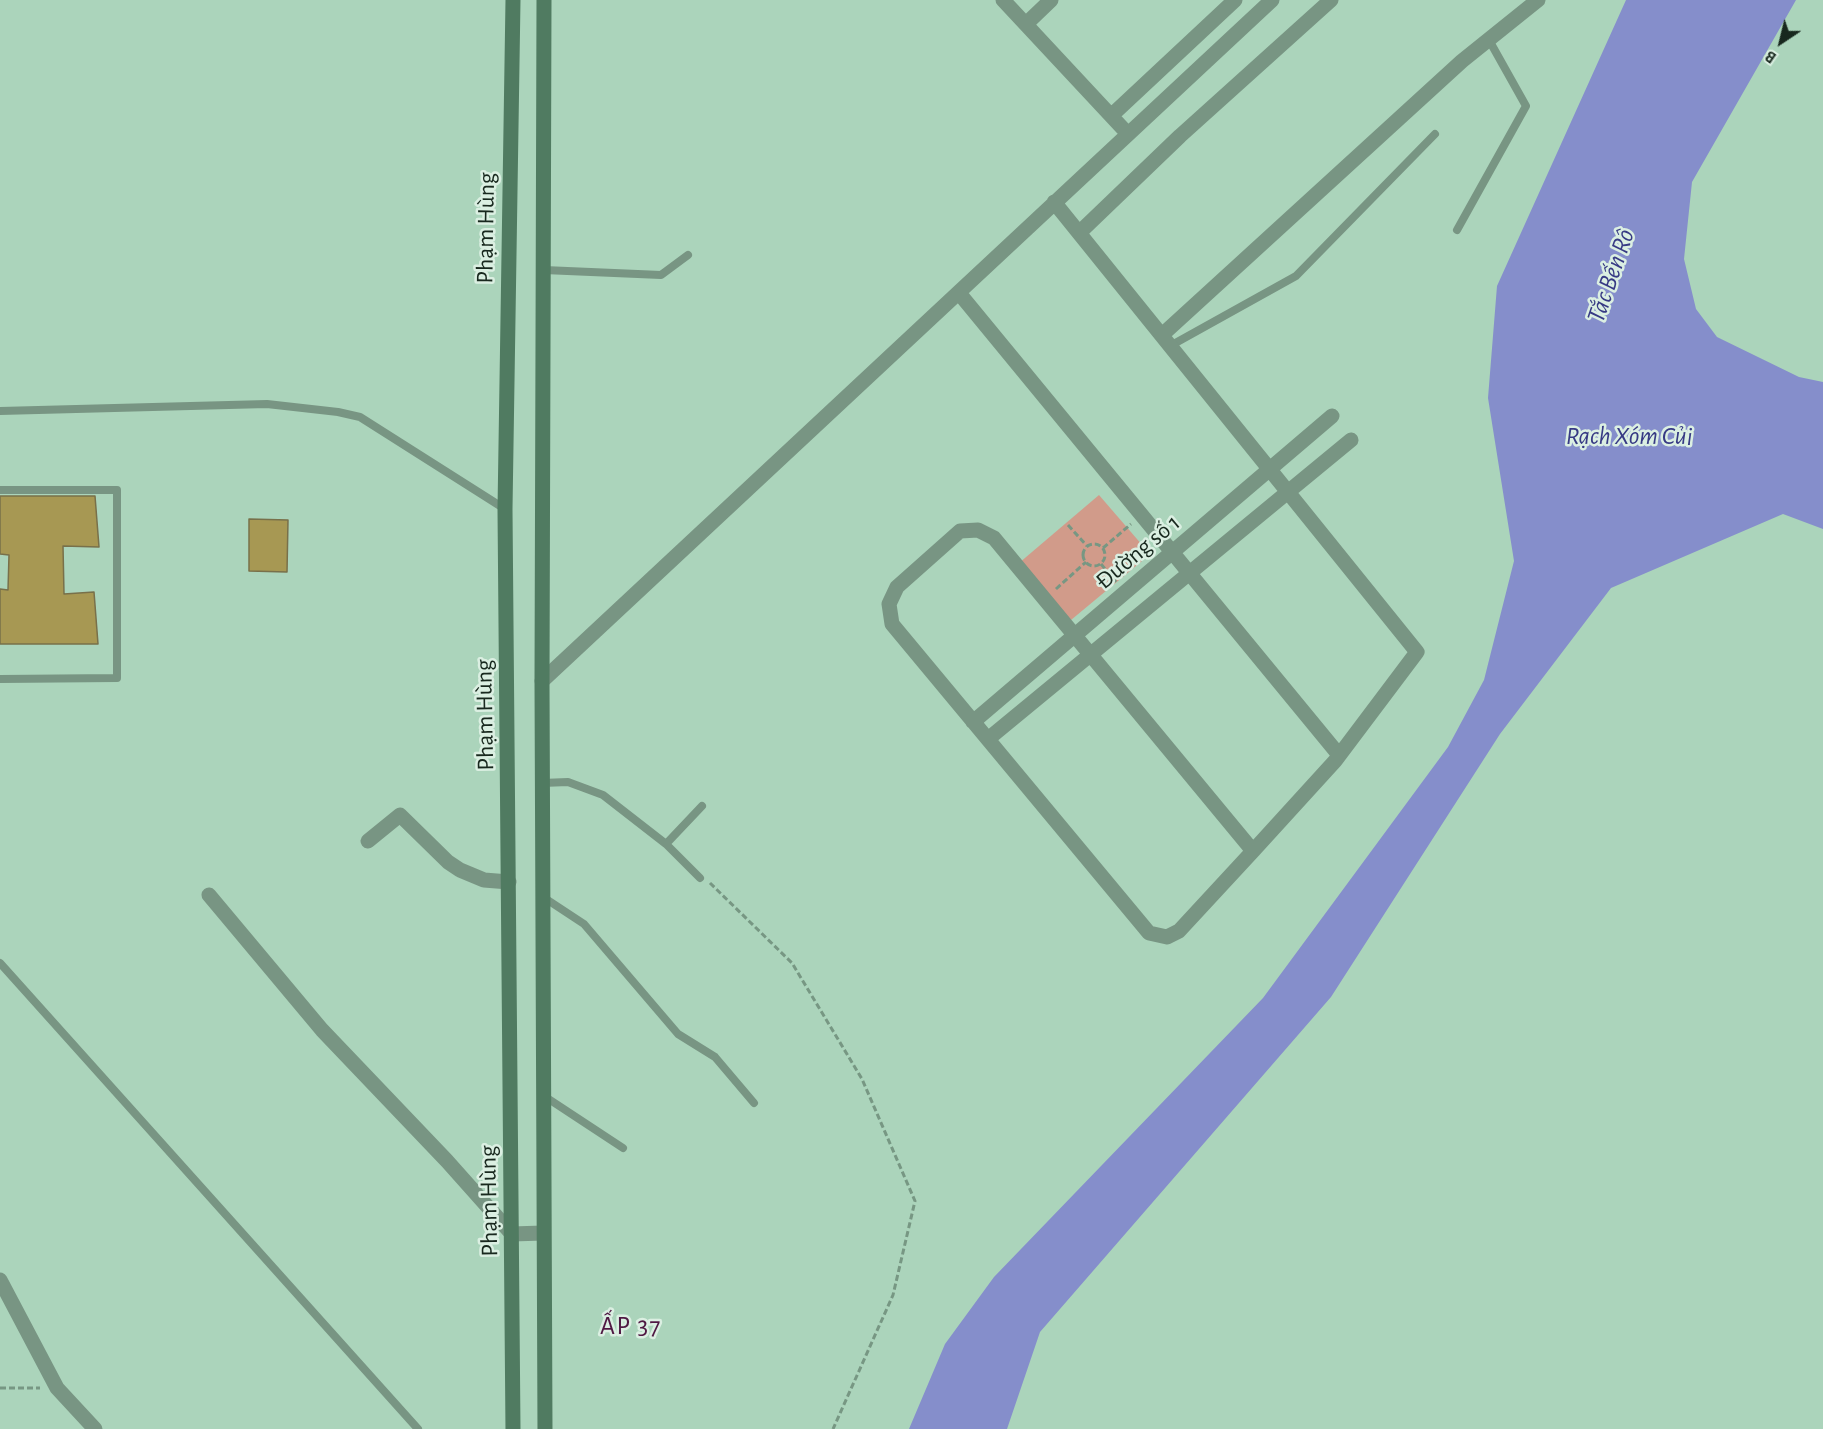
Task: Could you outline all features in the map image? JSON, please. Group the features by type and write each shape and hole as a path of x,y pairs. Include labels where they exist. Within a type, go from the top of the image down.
{"main road":[{"name":"Phạm Hùng","path":"513,0 505,509 513,1429"},
{"path":"544,0 542,783 545,1429"}],"street":[{"path":"1003,0 1128,134"},
{"path":"1026,24 1051,0"},
{"path":"1112,115 1235,0"},
{"path":"542,681 1272,0"},
{"path":"1079,233 1180,136 1331,0"},
{"path":"1166,341 1462,61 1539,0"},
{"path":"1054,202 1417,652 1339,755 1253,851 1179,931 1167,937 1149,933 892,624 889,604 897,587 960,531 978,530 994,538 1092,653 1253,851"},
{"path":"959,293 1339,755"},
{"name":"Đường số 1","path":"973,722 1332,416"},
{"path":"988,739 1351,440"},
{"path":"368,841 400,815 448,862 460,870 484,880 509,882"},
{"path":"209,895 322,1029 447,1161 512,1234 543,1233"},
{"path":"0,1280 57,1388 95,1429"}],"lane":[{"path":"1457,230 1526,106 1489,40"},
{"path":"1166,341 1296,276 1435,134"},
{"path":"544,270 661,275 688,255"},
{"path":"0,411 267,404 338,412 360,417 505,509"},
{"path":"0,490 117,490 117,678 0,679"},
{"path":"542,783 568,782 603,795 666,844 704,880"},
{"path":"666,844 702,806"},
{"path":"543,897 584,924 678,1034 715,1056 754,1103"},
{"path":"0,963 418,1429"},
{"path":"543,1096 623,1148"}],"path":[{"path":"1103,548 1142,516"},
{"path":"1068,525 1087,546"},
{"path":"1087,546 1094,544 1103,548"},
{"path":"1087,546 1083,555 1086,562 1092,566 1101,563 1105,556 1103,548"},
{"path":"1046,598 1086,562"},
{"path":"1101,563 1124,593"},
{"path":"704,880 792,963 862,1079 915,1201 893,1295 833,1429"},
{"path":"0,1388 57,1388"}],"shaded area":[{"path":"1099,495 1143,546 1142,561 1071,620 1012,569"}],"water":[{"name":"Rạch Xóm Củi","path":"1626,0 1796,0 1692,182 1684,259 1696,309 1717,337 1799,377 1823,382 1823,529 1783,514 1611,588 1500,734 1331,997 1040,1332 1007,1429 909,1429 945,1344 994,1277 1263,998 1448,747 1484,680 1514,561 1488,398 1497,286"}],"building":[{"path":"0,496 95,496 99,547 63,546 64,594 94,592 98,644 0,644 0,589 8,590 9,555 0,554"},
{"path":"249,519 288,520 287,572 249,571"}],"district":[{"name":"ẤP 37","path":"631,1326"}],"water label":[{"name":"Tắc Bến Rô","path":"1611,276"}]}
